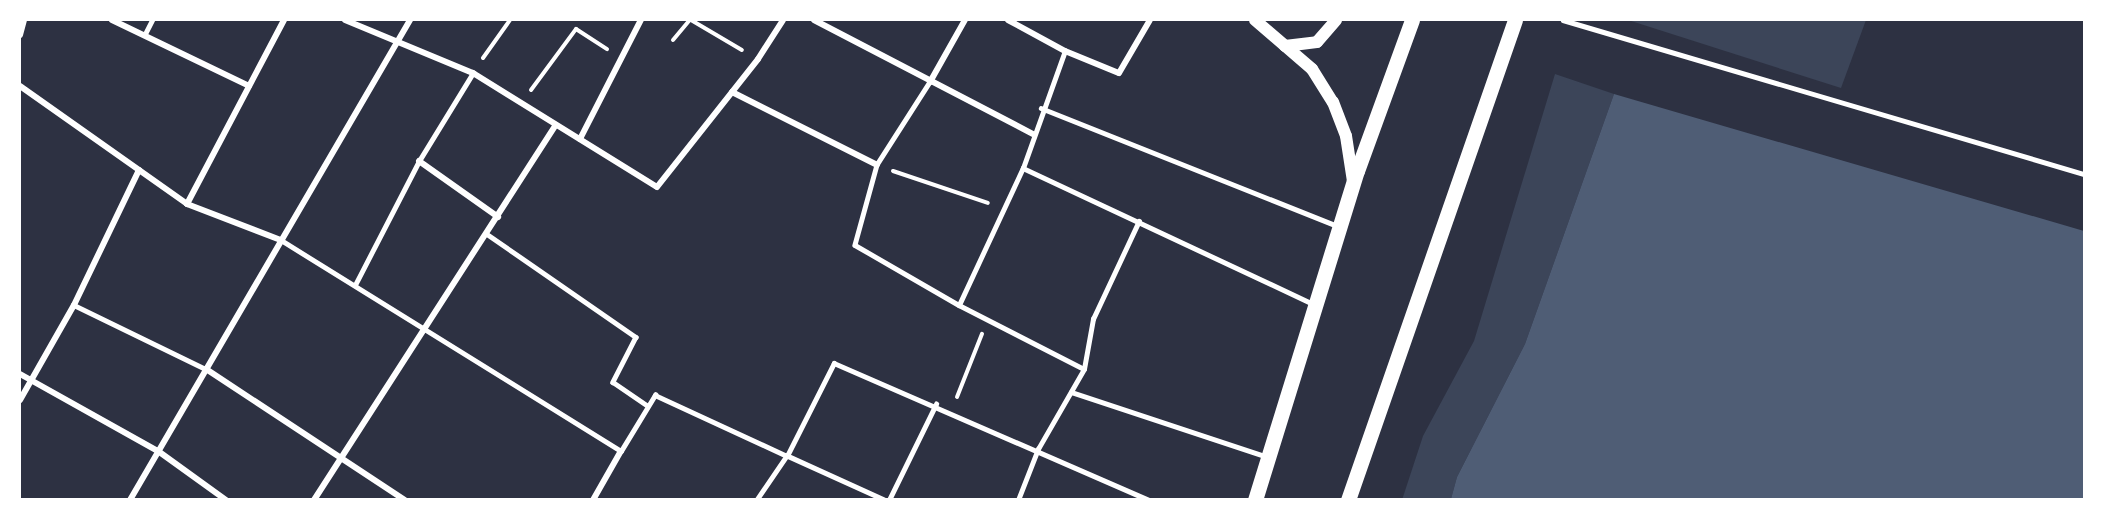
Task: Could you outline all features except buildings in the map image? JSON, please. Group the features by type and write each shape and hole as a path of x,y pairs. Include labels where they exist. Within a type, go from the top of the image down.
{"main road":[{"path":"1255,20 1312,69 1333,102 1346,135 1353,183"},
{"path":"1286,46 1317,42 1336,20"},
{"path":"1254,500 1353,183 1412,20"},
{"path":"1348,500 1515,20"}],"street":[{"path":"20,35 24,20"},
{"path":"112,20 146,34 249,86"},
{"path":"187,204 284,20"},
{"path":"345,20 398,40 472,73 657,187 758,59 783,20"},
{"path":"130,500 410,20"},
{"path":"580,139 641,20"},
{"path":"814,20 1033,134"},
{"path":"930,82 965,20"},
{"path":"1008,20 1065,51 1119,73 1150,20"},
{"path":"20,100 21,89 187,204 281,240"},
{"path":"732,93 877,165"},
{"path":"314,500 343,460 556,125"},
{"path":"419,161 498,217"},
{"path":"20,400 33,381 74,305 139,170"},
{"path":"206,369 405,500"},
{"path":"20,374 158,451 226,500"},
{"path":"593,500 621,452"}],"lane":[{"path":"146,34 152,20"},
{"path":"1563,20 2085,174"},
{"path":"959,305 1023,168 1041,108 1065,51"},
{"path":"355,285 419,161 472,73"},
{"path":"930,82 877,165 855,245 959,305 1084,369"},
{"path":"1041,108 1339,227"},
{"path":"1023,168 1315,305"},
{"path":"1018,500 1038,449 1084,369 1093,319 1139,221"},
{"path":"487,234 636,337 613,382 648,406"},
{"path":"281,240 621,452 655,395 884,500"},
{"path":"74,305 206,369"},
{"path":"757,500 787,456 834,363 936,404 1149,500"},
{"path":"1071,392 1268,457"},
{"path":"889,500 936,404"}],"path":[{"path":"472,73 510,20"},
{"path":"673,40 691,20 758,59"},
{"path":"521,104 576,29 610,51"},
{"path":"877,165 1003,208"},
{"path":"952,411 987,320"}],"shaded area":[{"path":"1628,20 1866,20 1841,88"},
{"path":"1555,74 1614,94 1525,344 1457,477 1451,499 1402,500 1423,436 1474,341"},
{"path":"1614,94 2084,231 2084,499 1451,499 1457,477 1525,344"}]}
